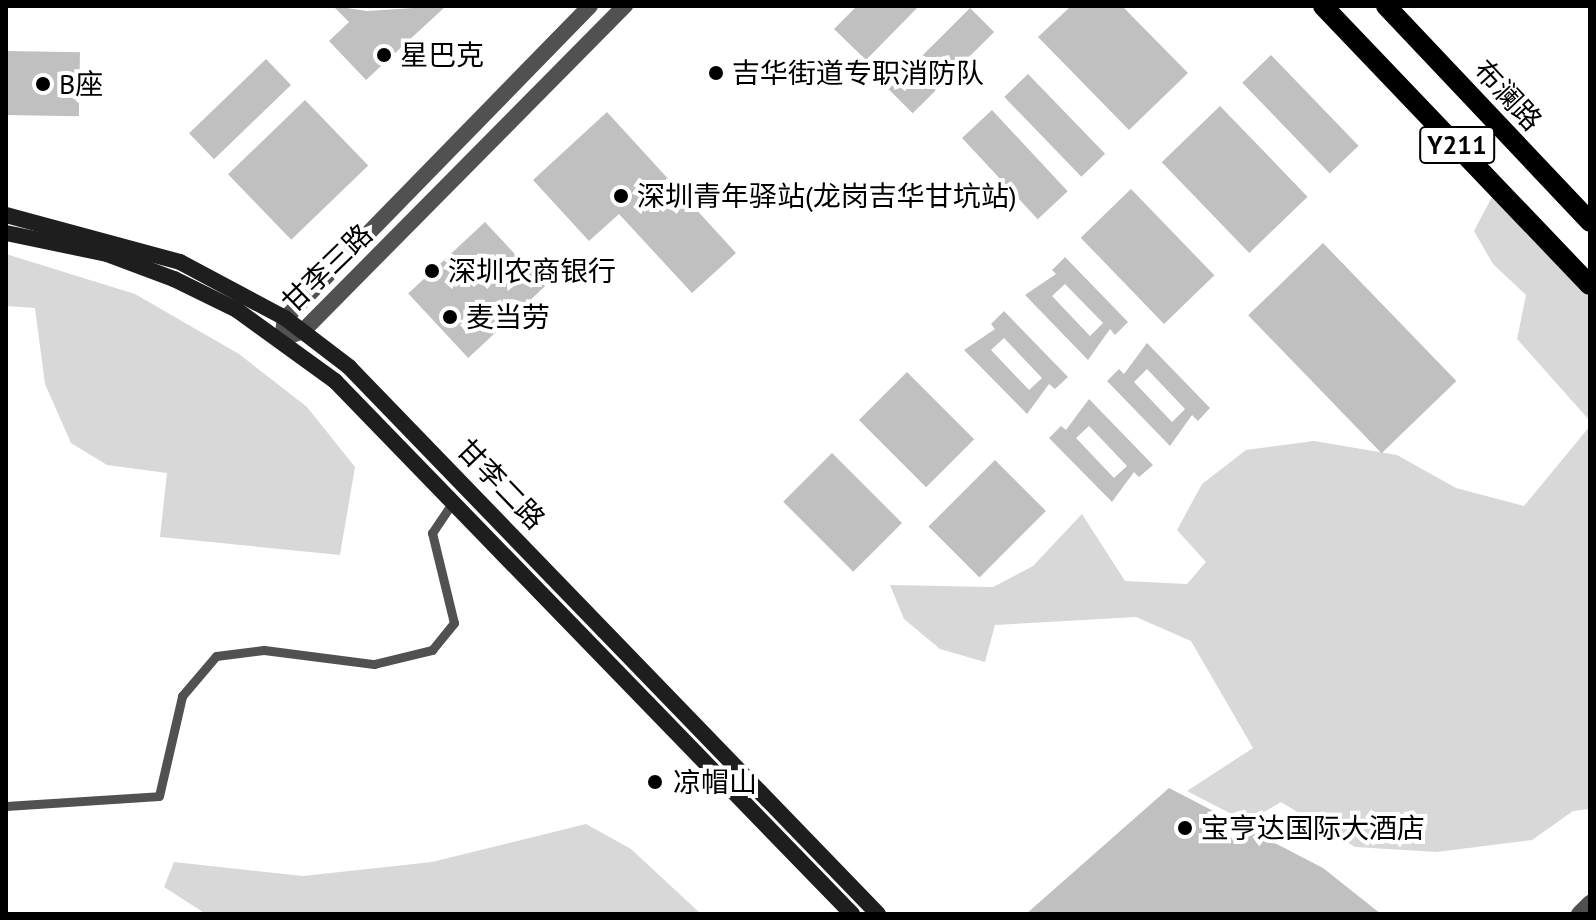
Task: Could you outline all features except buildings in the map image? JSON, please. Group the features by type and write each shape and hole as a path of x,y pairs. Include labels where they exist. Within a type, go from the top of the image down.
{"main road":[{"name":"Y211","path":"1323,6 1590,285"},
{"name":"布澜路","path":"1386,6 1590,222"},
{"name":"甘李二路","path":"6,215 180,262 285,318 303,331 394,409 878,914"},
{"name":"甘李二路","path":"6,233 107,254 174,279 282,339 357,401 852,914"}],"street":[{"name":"甘李三路","path":"590,6 285,318 282,339 303,331 625,6"},
{"path":"1579,914 1590,903"}],"lane":[{"path":"6,806 159,796 182,696 216,656 264,650 374,664 432,650 454,623 432,533 454,500"}],"shaded area":[{"path":"1493,195 1590,297 1590,421 1517,339 1526,295 1493,264 1474,231"},
{"path":"6,254 135,294 239,354 307,407 355,467 340,555 160,537 167,473 107,465 71,443 45,384 35,308 6,306"},
{"path":"1590,426 1590,809 1573,811 1532,840 1437,852 1355,847 1281,802 1247,822 1187,791 1253,748 1191,641 1136,617 995,625 985,662 940,649 904,619 890,585 993,587 1033,566 1082,514 1125,581 1187,584 1206,562 1177,530 1202,484 1246,450 1314,441 1397,455 1456,488 1524,506"},
{"path":"586,824 631,849 701,914 206,914 164,887 174,862 303,876 432,862"}],"place":[{"name":"星巴克","path":"384,55"},
{"name":"吉华街道专职消防队","path":"716,73"},
{"name":"B座","path":"43,84"},
{"name":"深圳青年驿站(龙岗吉华甘坑站)","path":"621,196"},
{"name":"深圳农商银行","path":"432,271"},
{"name":"麦当劳","path":"450,317"},
{"name":"凉帽山","path":"655,782"},
{"name":"宝亨达国际大酒店","path":"1185,828"}]}
